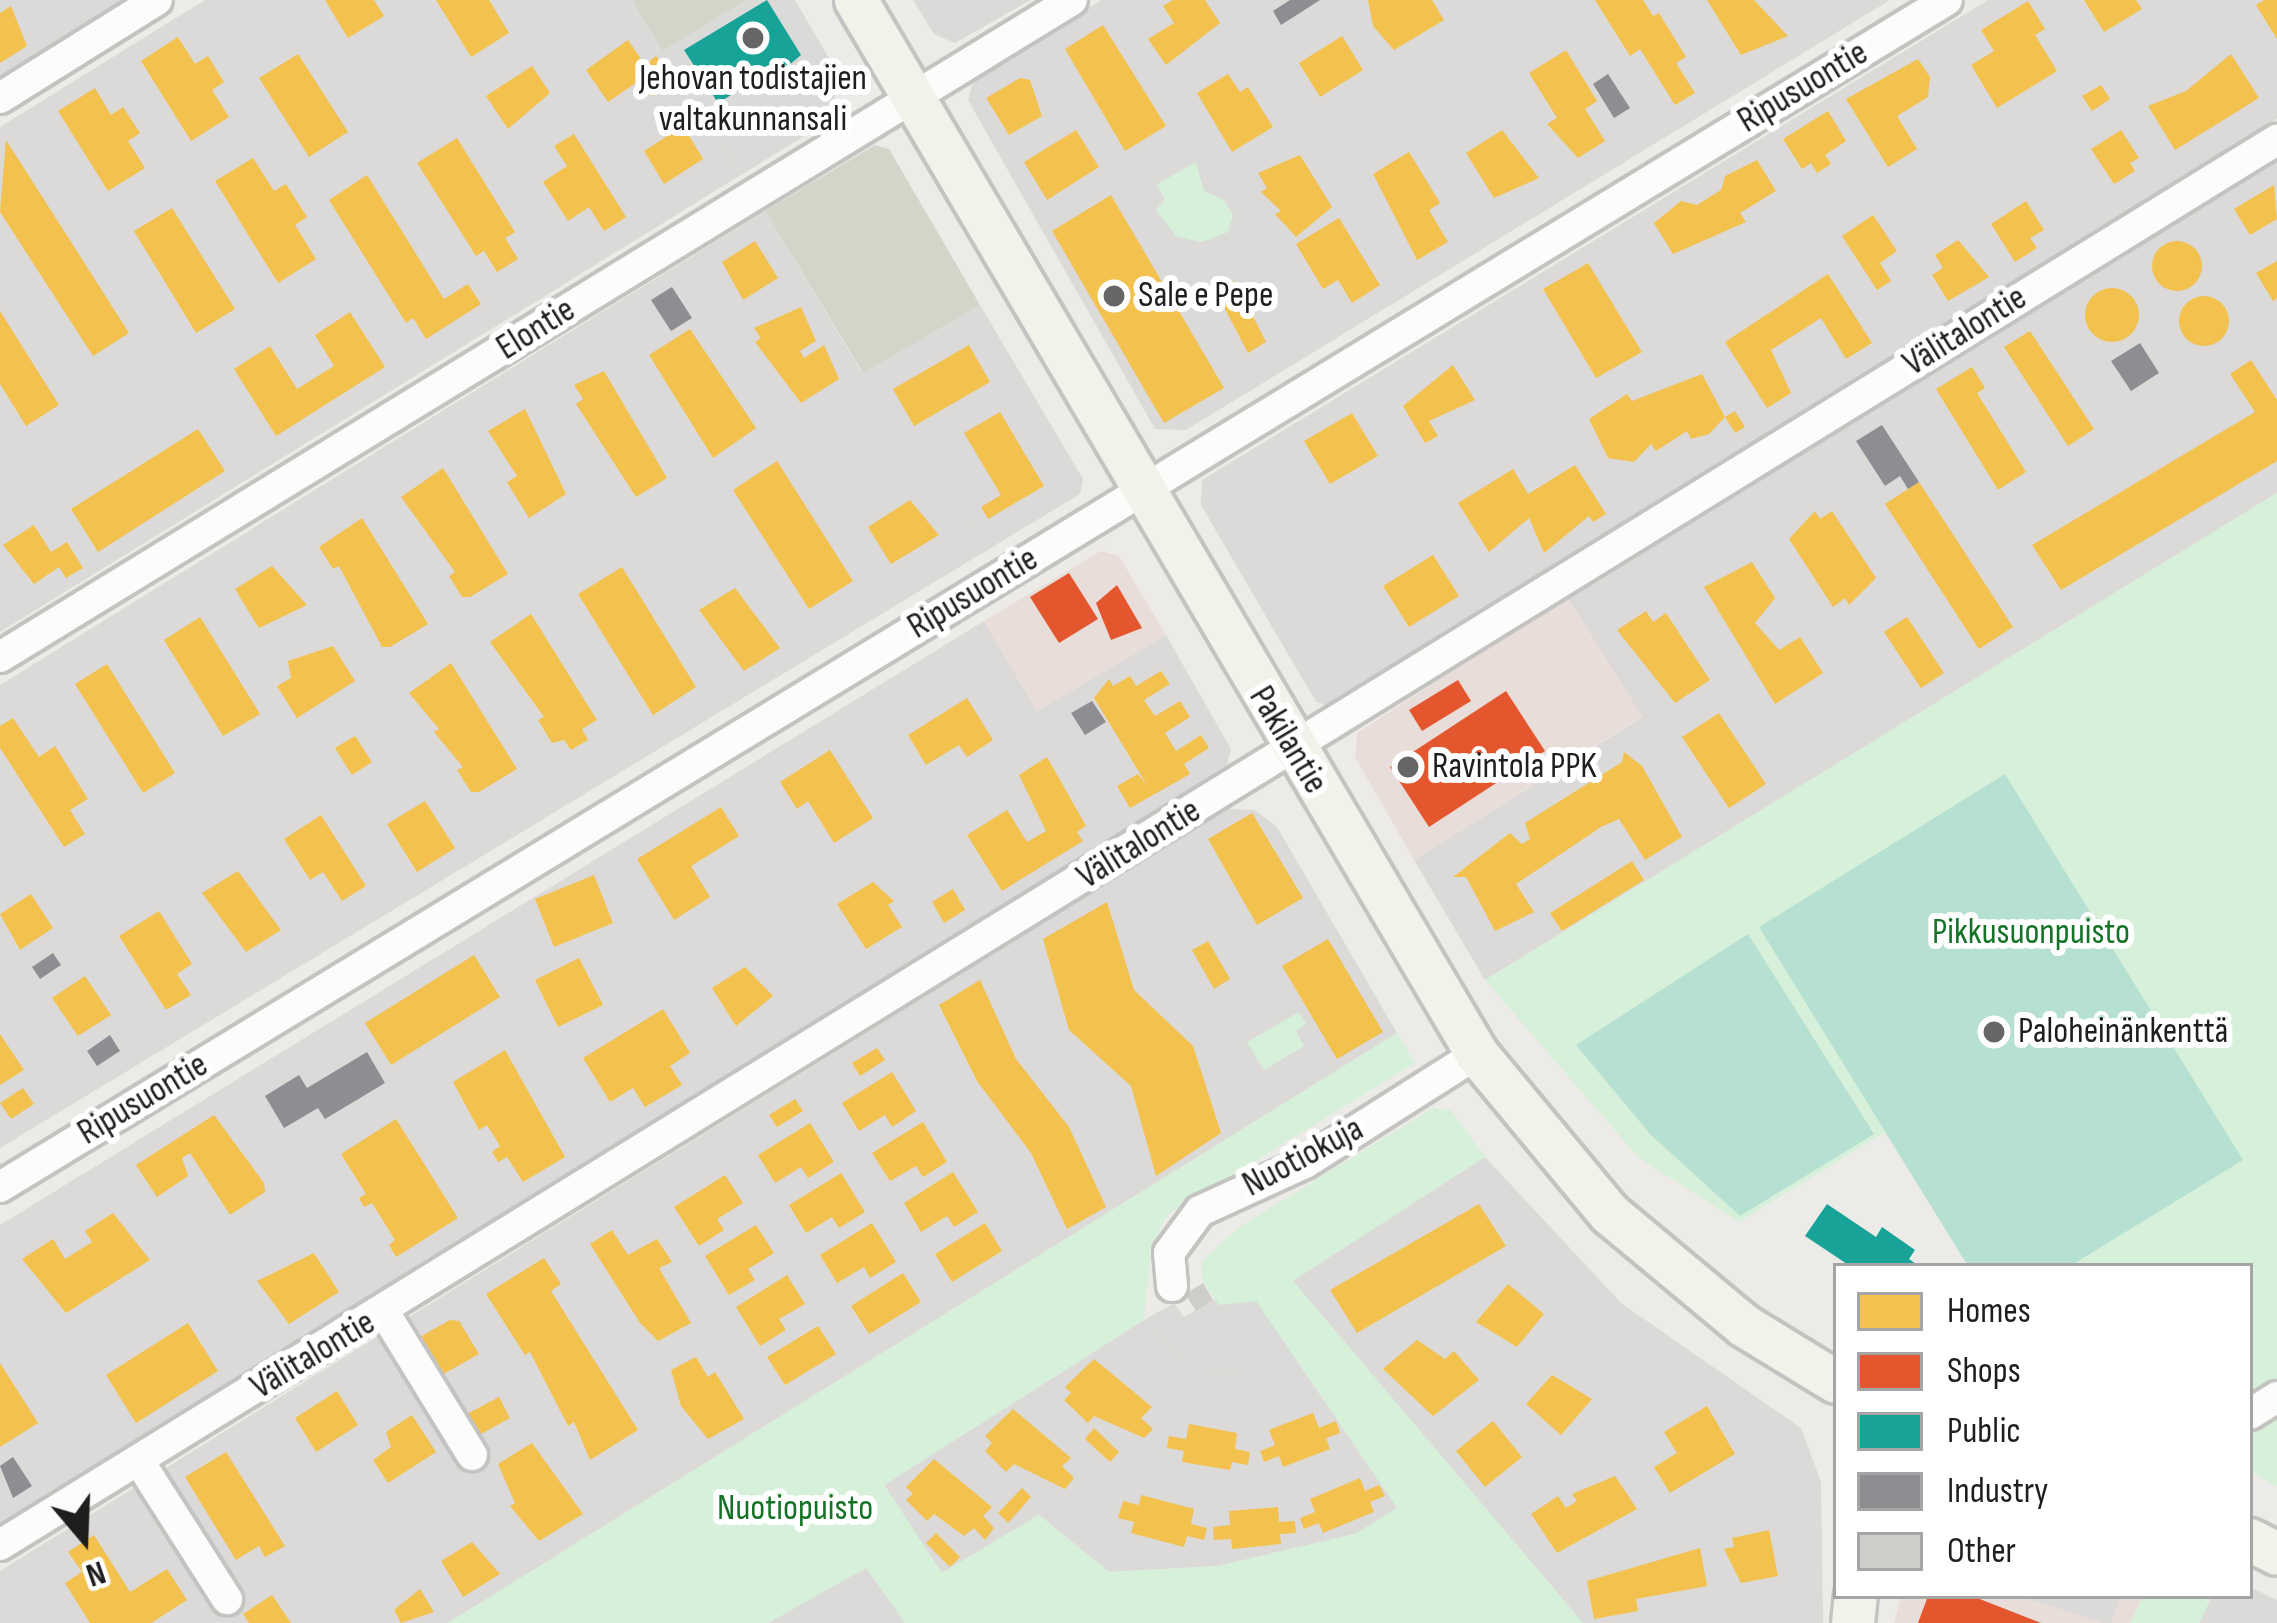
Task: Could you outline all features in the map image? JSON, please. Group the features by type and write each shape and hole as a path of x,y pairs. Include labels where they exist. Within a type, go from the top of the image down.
{"main road":[{"name":"Pakilantie","path":"856,0 1292,750 1477,1054 1610,1214 1727,1313 1833,1380"}],"street":[{"path":"0,98 157,0"},
{"name":"Elontie","path":"0,657 1072,0"},
{"name":"Ripusuontie","path":"0,1187 1947,0"},
{"name":"Välitalontie","path":"0,1545 2277,140"},
{"name":"Nuotiokuja","path":"1172,1286 1168,1253 1200,1211 1305,1163 1477,1054"},
{"path":"384,1312 472,1456"},
{"path":"139,1461 227,1599"}],"shaded area":[{"path":"0,0 126,0 0,77"},
{"path":"205,0 632,0 741,175 0,632 0,127"},
{"path":"632,0 746,0 663,51"},
{"path":"746,0 795,0 840,77 829,121 741,175 663,51"},
{"path":"913,0 1031,0 955,43 934,34"},
{"path":"1101,0 1890,0 1186,430 1155,429 968,100 974,78"},
{"path":"1988,0 2277,0 2277,119 1332,707 1316,702 1201,505 1202,480"},
{"path":"875,145 889,149 980,305 863,373 765,211"},
{"path":"2277,155 2277,493 1485,980 1414,860 1642,717 1567,597"},
{"path":"765,211 862,373 980,305 1083,479 1080,494 0,1148 0,685"},
{"path":"1271,231 1284,254 1264,266 1267,272 1288,261 1308,294 1288,306 1292,312 1312,301 1331,332 1281,361 1223,259"},
{"path":"921,456 940,462 978,536 948,526 952,512 935,506 935,471 918,466"},
{"path":"1101,551 1119,556 1166,635 1037,711 984,621"},
{"path":"1567,597 1642,716 1414,860 1355,757 1357,733"},
{"path":"984,621 1037,711 1166,635 1231,749 1225,773 0,1523 0,1225"},
{"path":"1227,809 1255,810 1277,827 1397,1033 448,1623 0,1623 0,1571"},
{"path":"1485,1157 1621,1303 1801,1428 1821,1482 1823,1623 1583,1623 1292,1280"},
{"path":"1213,1300 1256,1300 1300,1361 1268,1374 1221,1376 1178,1357 1144,1320 1174,1303 1184,1317"},
{"path":"1144,1320 1178,1357 1221,1376 1267,1374 1300,1361 1398,1508 1355,1534 1218,1566 1109,1572 1039,1515 942,1573 884,1485"},
{"path":"866,1567 905,1623 768,1623"},
{"path":"2253,1588 2277,1600 2277,1623 2199,1623 2211,1599 2253,1599"},
{"path":"1900,1599 2142,1599 2130,1623 1894,1623"},
{"path":"2029,1599 2120,1599 2111,1623"}],"green space":[{"path":"1196,162 1204,191 1224,200 1233,215 1228,232 1202,242 1177,237 1156,210 1165,199 1156,185"},
{"name":"Pikkusuonpuisto","path":"2277,493 2277,1381 2253,1396 2253,1263 1966,1263 1885,1132 1739,1222 1638,1157 1485,980"},
{"name":"Paloheinänkenttä","path":"2005,774 2243,1160 2075,1263 1966,1263 1759,927"},
{"path":"1748,934 1874,1134 1740,1216 1651,1135 1576,1045"},
{"path":"1299,1012 1306,1024 1296,1031 1304,1046 1264,1070 1247,1042"},
{"name":"Nuotiopuisto","path":"1397,1033 1415,1063 1167,1215 1151,1247 1144,1320 884,1485 942,1573 1039,1515 1109,1572 1218,1566 1355,1534 1397,1508 1256,1301 1219,1305 1203,1283 1201,1262 1238,1228 1433,1108 1451,1110 1485,1157 1293,1281 1583,1623 905,1623 866,1568 768,1623 448,1623"},
{"path":"2277,1417 2277,1487 2253,1473 2253,1432"},
{"path":"2142,1599 2211,1599 2199,1623 2130,1623"}],"building: Homes":[{"path":"325,0 374,0 384,16 348,38"},
{"path":"436,0 489,0 509,33 471,57"},
{"path":"1173,0 1205,0 1220,23 1166,65 1148,39 1174,23 1163,6"},
{"path":"1368,0 1432,0 1444,20 1394,50 1373,26"},
{"path":"1595,0 1643,0 1653,16 1659,13 1686,57 1676,63 1695,93 1675,105 1640,49 1630,56"},
{"path":"1707,0 1754,0 1788,36 1741,55"},
{"path":"2084,0 2136,0 2142,9 2104,32"},
{"path":"2277,0 2277,39 2256,5"},
{"path":"2028,1 2045,29 2035,35 2057,71 1997,108 1971,65 1994,51 1981,30"},
{"path":"11,6 27,46 0,63 0,13"},
{"path":"1103,25 1166,126 1125,151 1065,49"},
{"path":"1342,36 1363,70 1320,97 1299,63"},
{"path":"178,37 195,64 208,56 224,82 212,90 229,117 191,141 141,61"},
{"path":"628,40 645,65 656,56 673,81 652,96 640,80 608,102 586,70"},
{"path":"1566,50 1597,101 1585,109 1605,141 1578,158 1547,124 1557,118 1529,73"},
{"path":"298,54 348,132 309,157 259,78"},
{"path":"2231,54 2259,98 2175,150 2148,106 2186,91"},
{"path":"1918,59 1930,77 1928,97 1897,116 1917,149 1888,167 1846,99"},
{"path":"532,66 550,93 508,129 486,96"},
{"path":"1228,74 1240,92 1248,87 1273,127 1232,152 1197,93"},
{"path":"1020,78 1030,80 1042,116 1009,135 986,98"},
{"path":"2101,85 2110,99 2092,111 2082,96"},
{"path":"95,88 111,115 123,107 140,133 128,141 145,168 108,191 58,111"},
{"path":"1828,111 1846,141 1825,155 1831,164 1817,173 1811,163 1802,169 1783,139"},
{"path":"683,126 703,159 664,184 644,151"},
{"path":"1076,130 1099,167 1047,200 1024,162"},
{"path":"1502,130 1539,178 1494,198 1466,153"},
{"path":"2121,130 2139,158 2130,163 2135,171 2114,184 2091,149"},
{"path":"574,134 626,217 604,231 589,207 568,221 543,182 567,166 554,146"},
{"path":"457,138 515,232 505,238 518,259 497,272 484,251 476,256 417,163"},
{"path":"6,140 129,333 93,356 0,212"},
{"path":"1409,152 1440,203 1429,210 1448,242 1417,260 1373,174"},
{"path":"1300,155 1332,207 1296,237 1275,214 1281,211 1261,192 1267,188 1258,173"},
{"path":"253,158 274,191 286,184 307,217 295,225 316,259 278,283 215,181"},
{"path":"1757,160 1776,191 1740,213 1746,222 1673,254 1654,223 1681,201 1697,205 1721,190 1725,176"},
{"path":"367,175 444,299 468,284 481,304 426,339 413,318 406,323 329,200"},
{"path":"2274,185 2277,219 2250,235 2234,209"},
{"path":"1111,195 1224,388 1164,423 1052,231"},
{"path":"2026,201 2044,230 2030,238 2037,248 2015,262 1991,224"},
{"path":"172,208 235,309 196,333 134,231"},
{"path":"1873,215 1897,251 1880,263 1891,281 1877,290 1842,236"},
{"path":"1339,218 1380,285 1352,303 1338,280 1323,289 1296,244"},
{"path":"1958,240 1989,277 1948,301 1932,275 1943,268 1935,255"},
{"path":"755,241 778,278 743,300 722,262"},
{"path":"2177,241 2195,248 2202,266 2195,284 2177,291 2159,284 2152,266 2159,248"},
{"path":"2277,261 2277,298 2273,301 2256,273"},
{"path":"1588,263 1642,352 1596,378 1543,289"},
{"path":"1828,274 1872,343 1846,359 1821,318 1771,350 1791,393 1767,408 1725,342"},
{"path":"1235,281 1266,342 1248,353 1216,292"},
{"path":"2112,288 2131,296 2139,315 2131,334 2112,342 2093,334 2085,315 2093,296"},
{"path":"2204,296 2222,303 2229,321 2222,339 2204,346 2186,339 2179,321 2186,303"},
{"path":"801,307 816,341 800,351 804,358 824,345 839,379 801,403 755,342 761,338 754,328"},
{"path":"0,311 59,405 26,426 0,384"},
{"path":"350,312 385,367 276,436 234,369 270,346 297,389 334,366 315,335"},
{"path":"690,329 756,428 713,458 649,355"},
{"path":"2030,331 2094,429 2068,446 2004,347"},
{"path":"969,345 990,382 914,426 893,389"},
{"path":"2251,360 2277,400 2277,461 2061,590 2032,545 2255,412 2230,374"},
{"path":"1453,365 1475,400 1429,421 1438,436 1425,443 1403,406"},
{"path":"1972,367 1985,388 1977,393 2026,472 1998,490 1936,389"},
{"path":"604,371 667,478 636,497 576,404 583,399 574,385"},
{"path":"1702,374 1725,417 1709,434 1691,439 1687,431 1656,451 1651,444 1634,462 1608,458 1589,419 1627,394 1632,401"},
{"path":"525,409 566,494 529,518 507,482 517,476 488,431"},
{"path":"1735,411 1745,427 1735,433 1725,417"},
{"path":"1000,412 1044,486 988,519 981,507 1001,495 964,433"},
{"path":"1352,413 1378,456 1330,484 1304,441"},
{"path":"198,429 225,471 98,552 71,509"},
{"path":"777,461 853,581 809,609 733,490"},
{"path":"1575,465 1606,514 1593,522 1589,516 1544,553 1529,518 1489,552 1458,503 1513,469 1528,494"},
{"path":"443,468 508,574 470,597 462,597 449,576 455,572 401,497"},
{"path":"1919,482 2013,627 1979,649 1885,504"},
{"path":"910,500 939,535 891,564 868,527"},
{"path":"1815,511 1820,519 1832,511 1876,578 1849,605 1845,598 1833,607 1789,539"},
{"path":"362,518 428,624 390,647 382,647 339,566 333,569 319,547"},
{"path":"34,525 51,552 67,542 83,568 66,578 59,567 34,584 3,545"},
{"path":"1433,555 1459,596 1409,627 1383,586"},
{"path":"1752,562 1775,598 1755,623 1779,650 1800,637 1823,673 1775,704 1704,587"},
{"path":"272,566 307,605 259,628 235,589"},
{"path":"622,567 696,687 653,715 578,594"},
{"path":"735,588 780,648 744,671 699,610"},
{"path":"1646,611 1653,622 1666,613 1710,680 1675,703 1617,630"},
{"path":"531,614 597,720 582,729 588,740 571,750 564,740 552,743 538,720 544,717 490,642"},
{"path":"200,617 260,714 223,736 164,640"},
{"path":"1907,617 1944,673 1921,688 1884,632"},
{"path":"333,646 355,681 297,718 277,686 291,678 288,661"},
{"path":"451,663 517,769 479,792 471,792 457,770 463,767 409,693"},
{"path":"107,664 175,773 143,793 75,684"},
{"path":"1161,671 1170,684 1144,700 1155,716 1180,701 1190,717 1165,733 1176,751 1201,735 1209,748 1184,764 1190,774 1130,808 1117,786 1138,774 1147,785 1094,698 1109,679 1113,686 1130,676 1136,686"},
{"path":"967,698 993,740 967,757 959,745 926,765 908,735"},
{"path":"1719,713 1766,784 1729,808 1682,737"},
{"path":"13,718 39,757 55,746 88,799 70,810 85,834 64,847 0,748 0,726"},
{"path":"355,736 372,762 352,775 335,748"},
{"path":"830,750 873,818 834,843 808,801 797,809 780,782"},
{"path":"1624,752 1642,766 1682,837 1645,860 1619,819 1601,827 1516,884 1534,912 1495,931 1466,877 1453,877 1510,833 1522,844 1530,839 1525,823 1622,762"},
{"path":"1047,757 1086,826 1077,832 1083,841 1002,891 967,835 1007,810 1027,842 1046,831 1019,775"},
{"path":"425,801 455,848 417,872 387,824"},
{"path":"721,807 739,836 691,866 710,897 674,920 637,859"},
{"path":"1252,813 1303,898 1257,925 1208,839"},
{"path":"321,815 366,886 342,901 323,872 310,880 284,839"},
{"path":"1632,861 1644,880 1562,931 1550,913"},
{"path":"238,871 281,930 246,952 202,893"},
{"path":"594,875 613,923 554,947 535,899"},
{"path":"873,882 894,901 888,905 902,927 866,949 837,904"},
{"path":"953,889 965,910 944,923 932,902"},
{"path":"31,894 53,928 20,950 0,914"},
{"path":"1107,902 1134,990 1193,1046 1221,1133 1156,1176 1131,1086 1069,1030 1043,939"},
{"path":"159,911 192,964 177,974 191,995 166,1010 119,936"},
{"path":"1328,939 1383,1032 1337,1059 1282,966"},
{"path":"1208,941 1230,979 1214,989 1192,950"},
{"path":"474,955 500,997 391,1065 365,1023"},
{"path":"579,958 603,1005 558,1027 535,980"},
{"path":"745,967 773,996 736,1026 712,988"},
{"path":"85,976 111,1015 78,1036 52,998"},
{"path":"980,980 1016,1059 1069,1127 1106,1207 1067,1229 1031,1153 977,1081 939,1005"},
{"path":"663,1009 690,1053 670,1066 682,1085 645,1107 633,1088 610,1102 583,1058"},
{"path":"0,1034 24,1070 0,1085"},
{"path":"877,1048 885,1060 860,1076 852,1063"},
{"path":"505,1050 565,1157 523,1182 507,1157 498,1162 492,1152 500,1146 487,1125 479,1130 453,1082"},
{"path":"892,1072 916,1111 892,1127 885,1115 859,1131 842,1103"},
{"path":"23,1088 34,1104 11,1119 0,1103"},
{"path":"795,1099 803,1111 777,1127 769,1115"},
{"path":"214,1115 264,1183 265,1192 230,1215 190,1153 182,1158 188,1176 157,1197 136,1165"},
{"path":"396,1119 458,1218 396,1257 389,1245 395,1240 372,1203 364,1207 359,1198 366,1194 341,1154"},
{"path":"923,1122 947,1162 923,1177 916,1166 890,1181 872,1153"},
{"path":"810,1123 834,1162 808,1178 801,1167 775,1183 758,1155"},
{"path":"953,1172 978,1212 954,1227 947,1216 921,1232 904,1203"},
{"path":"841,1173 865,1212 839,1228 832,1217 806,1233 789,1205"},
{"path":"725,1175 743,1203 717,1219 724,1230 699,1246 674,1207"},
{"path":"1479,1204 1506,1246 1357,1333 1330,1290"},
{"path":"113,1213 150,1260 66,1313 22,1259 53,1239 65,1259 92,1242 85,1231"},
{"path":"872,1223 896,1262 870,1278 864,1267 837,1283 820,1255"},
{"path":"985,1223 1002,1251 952,1282 935,1254"},
{"path":"756,1225 774,1253 748,1269 755,1280 729,1295 705,1256"},
{"path":"612,1230 628,1255 657,1239 672,1262 659,1268 691,1323 658,1341 640,1323 590,1244"},
{"path":"314,1253 339,1292 289,1324 257,1281"},
{"path":"544,1258 561,1284 551,1291 638,1430 590,1460 574,1422 568,1426 530,1352 525,1355 486,1294"},
{"path":"903,1273 921,1302 869,1334 851,1306"},
{"path":"787,1275 805,1304 779,1319 786,1330 760,1346 736,1307"},
{"path":"1508,1284 1544,1314 1517,1347 1476,1322"},
{"path":"450,1320 459,1321 479,1354 440,1376 418,1338"},
{"path":"188,1323 218,1371 136,1423 106,1375"},
{"path":"818,1326 836,1354 785,1385 767,1357"},
{"path":"1417,1340 1445,1359 1454,1351 1479,1380 1433,1416 1383,1369"},
{"path":"696,1357 708,1377 715,1372 744,1419 708,1439 681,1406 671,1370"},
{"path":"1094,1359 1152,1407 1141,1418 1153,1429 1144,1438 1094,1416 1088,1423 1064,1400 1071,1393 1065,1387"},
{"path":"0,1363 38,1423 0,1447"},
{"path":"1552,1375 1592,1399 1561,1435 1526,1404"},
{"path":"337,1391 358,1425 316,1452 295,1418"},
{"path":"499,1397 510,1418 479,1435 467,1414"},
{"path":"1707,1406 1735,1454 1670,1493 1654,1467 1677,1453 1664,1432"},
{"path":"1013,1409 1071,1458 1062,1466 1074,1478 1065,1489 1014,1464 1006,1472 985,1451 992,1443 985,1436"},
{"path":"1313,1413 1319,1428 1336,1421 1340,1433 1326,1438 1330,1449 1283,1467 1279,1456 1264,1462 1260,1451 1275,1445 1269,1430"},
{"path":"412,1415 436,1452 388,1483 373,1460 391,1447 386,1432"},
{"path":"1493,1421 1522,1457 1485,1487 1456,1451"},
{"path":"1189,1424 1237,1433 1235,1449 1250,1452 1248,1465 1232,1462 1230,1470 1182,1462 1184,1451 1167,1448 1169,1436 1186,1439"},
{"path":"1094,1428 1119,1452 1110,1462 1085,1439"},
{"path":"532,1443 583,1514 539,1541 510,1506 515,1503 498,1464"},
{"path":"226,1452 285,1546 265,1557 259,1546 236,1560 185,1477"},
{"path":"934,1459 992,1507 983,1516 994,1528 985,1540 974,1528 964,1536 934,1514 927,1521 906,1500 913,1494 906,1487"},
{"path":"1615,1476 1637,1509 1557,1553 1531,1514 1558,1496 1566,1508 1577,1501 1572,1494"},
{"path":"1360,1478 1365,1491 1379,1485 1385,1496 1370,1502 1374,1512 1323,1533 1319,1523 1304,1529 1300,1518 1315,1512 1310,1499"},
{"path":"1022,1488 1031,1497 1008,1523 998,1513"},
{"path":"1141,1495 1194,1509 1191,1524 1207,1528 1204,1540 1187,1536 1184,1547 1131,1533 1134,1522 1118,1518 1123,1501 1139,1505"},
{"path":"1278,1507 1279,1522 1295,1521 1296,1533 1280,1534 1281,1544 1232,1549 1231,1539 1214,1540 1213,1527 1230,1525 1229,1511"},
{"path":"1769,1530 1778,1576 1741,1583 1724,1549 1734,1547 1732,1538"},
{"path":"936,1533 960,1557 950,1567 926,1543"},
{"path":"94,1535 130,1592 167,1569 187,1600 151,1623 90,1623 65,1583 82,1572 68,1552"},
{"path":"472,1542 500,1574 463,1597 441,1561"},
{"path":"1700,1548 1707,1586 1636,1599 1638,1611 1594,1619 1587,1581"},
{"path":"420,1589 434,1612 401,1623 394,1610"},
{"path":"272,1595 291,1623 249,1623 243,1614"}],"building: Shops":[{"path":"1069,573 1098,619 1059,643 1030,597"},
{"path":"1117,585 1142,628 1111,640 1096,603"},
{"path":"1458,680 1471,701 1422,731 1409,710"},
{"path":"1506,691 1545,751 1429,827 1390,767"},
{"path":"1927,1599 1980,1599 2041,1623 1918,1623"}],"building: Public":[{"path":"767,0 801,55 760,90 754,81 718,103 684,50"},
{"path":"1827,1204 1876,1237 1882,1227 1915,1250 1909,1259 1915,1263 1846,1263 1805,1236"}],"building: Industry":[{"path":"1290,0 1320,0 1281,25 1273,11"},
{"path":"1608,74 1630,108 1614,118 1593,84"},
{"path":"672,287 692,318 671,331 651,300"},
{"path":"2140,343 2159,373 2131,391 2111,361"},
{"path":"1882,425 1919,482 1908,489 1900,476 1885,486 1856,441"},
{"path":"1092,701 1106,722 1085,735 1071,713"},
{"path":"53,953 61,965 40,979 32,967"},
{"path":"110,1035 120,1051 97,1066 87,1051"},
{"path":"367,1052 385,1083 325,1119 318,1108 284,1128 265,1096 299,1075 307,1088"},
{"path":"13,1457 32,1486 13,1498 0,1466"}],"building: Other":[{"path":"1203,1283 1213,1300 1196,1311 1185,1294"}],"place":[{"name":"Jehovan todistajien valtakunnansali","path":"753,38"},
{"name":"Sale e Pepe","path":"1114,296"},
{"name":"Ravintola PPK","path":"1408,767"},
{"name":"Paloheinänkenttä","path":"1994,1032"}]}
